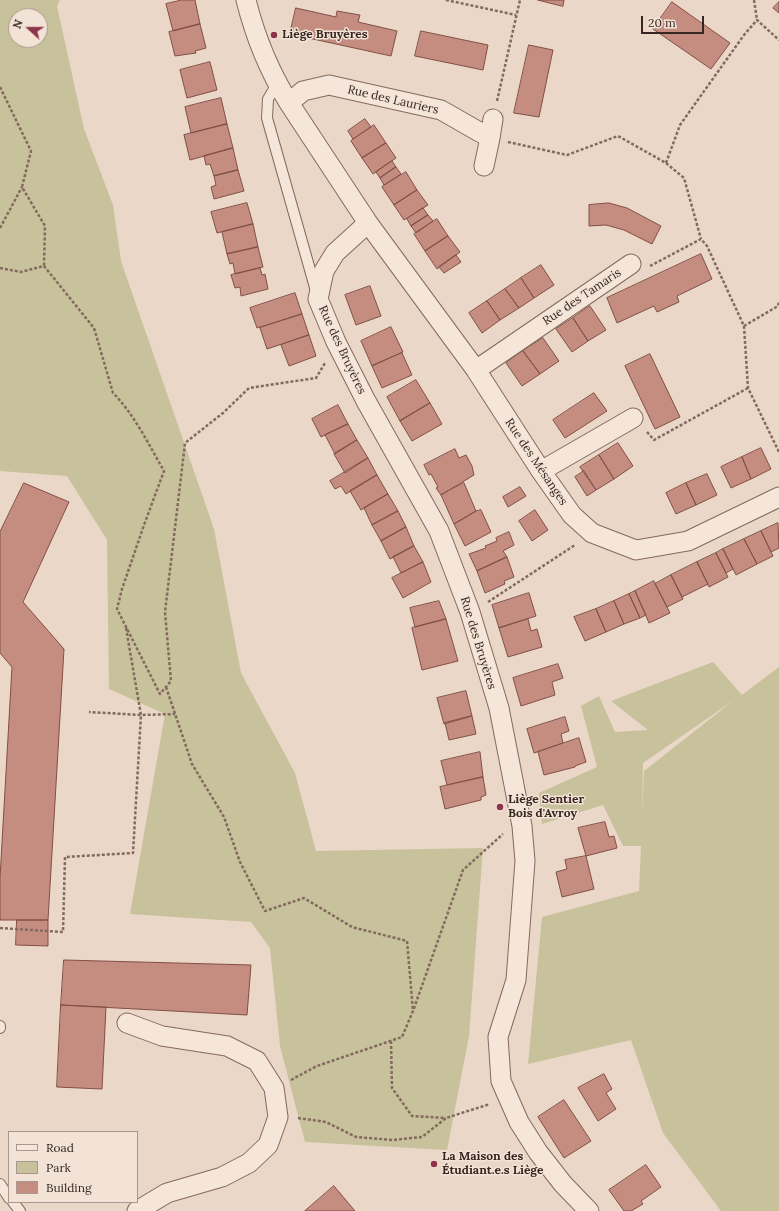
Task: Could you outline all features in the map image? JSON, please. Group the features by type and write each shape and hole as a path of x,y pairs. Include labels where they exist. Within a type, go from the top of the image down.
{"street":[{"path":"246,0 264,56 277,84 368,223 335,253 324,271 318,299"},
{"name":"Rue des Lauriers","path":"289,102 303,91 329,85 441,110 490,138"},
{"path":"484,166 493,119"},
{"name":"Rue des Mésanges","path":"368,223 476,370 541,471 572,515 592,533 636,550 688,541 779,496"},
{"name":"Rue des Tamaris","path":"476,370 631,264"},
{"name":"Rue des Bruyères","path":"318,299 336,342 366,401 439,531 470,612 499,708 522,826 525,861 518,961 512,993 498,1037 501,1081 519,1122 538,1152 563,1184 588,1211"},
{"path":"541,471 633,418"},
{"path":"127,1023 162,1036 227,1046 257,1061 274,1088 278,1117 268,1145 249,1163 222,1177 167,1193 137,1211"}],"lane":[{"name":"Rue des Bruyères","path":"277,84 268,99 266,118 318,299"},
{"path":"0,1184 8,1196"},
{"path":"14,1203 20,1211"}],"path":[{"path":"446,0 516,15"},
{"path":"493,119 520,0"},
{"path":"754,0 758,20 779,40"},
{"path":"666,163 680,125 744,35 758,20"},
{"path":"0,87 31,151 22,187 0,228"},
{"path":"527,145 567,155 618,136 666,163 684,178 701,239 707,246 744,326 748,388 779,452"},
{"path":"22,187 45,226 44,266 94,328 113,393 120,400 140,430 164,471 122,589 117,609 160,694 171,681 165,612 185,443 224,413 249,388 316,378 336,342"},
{"name":"Rue des Tamaris","path":"631,264 647,268 701,239"},
{"path":"0,268 21,272 44,266"},
{"path":"744,326 779,304"},
{"path":"633,418 654,440 748,388"},
{"path":"486,604 575,545"},
{"path":"0,928 63,932 65,857 133,853 141,715 125,624"},
{"path":"166,687 192,764 224,817 240,862 265,911 304,898 352,927 407,941 413,1011"},
{"path":"89,712 141,715 175,714"},
{"path":"274,1088 317,1066 402,1037 413,1011 463,870 502,835 522,826"},
{"path":"391,1041 392,1088 412,1116 446,1118"},
{"path":"274,1131 293,1118 326,1122 356,1137 393,1140 422,1137 446,1118 508,1098"}],"green space":[{"path":"0,0 60,0 57,6 84,129 113,205 121,261 214,529 241,673 295,773 316,851 483,848 469,1036 447,1150 305,1142 280,1046 270,948 251,922 130,914 165,714 109,689 107,540 67,476 0,471"},
{"path":"713,662 742,695 779,667 779,1211 721,1211 663,1133 631,1040 528,1064 542,917 639,891 641,846 623,846 603,805 542,824 539,793 597,767 581,706 599,696 615,732 648,730 611,701","holes":["734,700 644,771 642,817 643,763"]}],"building":[{"path":"182,0 195,0 200,24 173,31 166,4"},
{"path":"538,0 564,0 563,6"},
{"path":"672,2 730,43 711,69 653,29"},
{"path":"779,2 779,13 773,8"},
{"path":"296,8 336,17 337,11 360,15 358,22 397,31 391,56 290,34"},
{"path":"200,24 206,48 195,51 196,53 175,56 169,32"},
{"path":"421,31 488,45 483,70 415,56"},
{"path":"529,45 553,50 539,117 514,113"},
{"path":"210,62 217,90 187,98 180,70"},
{"path":"221,98 227,124 191,133 185,107"},
{"path":"365,119 371,127 353,139 348,131"},
{"path":"227,124 233,148 190,160 184,135"},
{"path":"374,125 386,143 362,158 351,141"},
{"path":"386,143 396,158 373,174 362,158"},
{"path":"233,148 238,170 214,176 210,164 206,165 204,156"},
{"path":"392,161 396,167 380,178 376,172"},
{"path":"396,167 401,174 384,185 380,178"},
{"path":"238,170 244,191 214,199 211,187 216,185 214,176"},
{"path":"406,172 417,190 394,205 382,187"},
{"path":"417,190 428,205 404,220 394,205"},
{"path":"247,203 253,224 217,233 211,212"},
{"path":"609,203 627,208 661,226 652,244 624,230 606,225 589,226 589,205"},
{"path":"423,208 428,215 411,226 407,219"},
{"path":"428,215 433,221 416,233 411,226"},
{"path":"437,219 448,236 425,251 414,234"},
{"path":"253,224 258,247 227,254 222,232"},
{"path":"448,236 460,252 437,269 425,251"},
{"path":"258,247 263,267 235,274 233,263 230,264 227,254"},
{"path":"701,254 712,279 677,296 679,302 657,312 654,306 617,323 607,298"},
{"path":"456,255 461,262 444,273 439,267"},
{"path":"541,265 554,285 534,298 521,278"},
{"path":"260,268 262,275 265,274 268,289 241,296 240,287 235,288 231,275"},
{"path":"521,278 534,298 519,308 505,289"},
{"path":"370,286 381,316 356,325 345,295"},
{"path":"505,289 519,308 500,320 487,301"},
{"path":"295,293 302,314 257,328 250,308"},
{"path":"487,301 500,320 482,333 469,313"},
{"path":"590,306 606,330 588,341 573,318"},
{"path":"302,314 309,335 267,349 260,328"},
{"path":"573,318 588,341 572,352 556,329"},
{"path":"391,327 403,352 372,366 361,341"},
{"path":"309,335 316,356 289,366 281,345"},
{"path":"543,338 559,361 540,374 523,351"},
{"path":"523,351 540,374 522,386 506,363"},
{"path":"402,353 412,375 382,388 372,366"},
{"path":"650,354 680,417 655,429 625,366"},
{"path":"416,380 430,403 400,421 387,397"},
{"path":"594,393 607,411 565,438 553,420"},
{"path":"430,403 442,424 412,441 400,421"},
{"path":"338,405 348,424 321,437 312,419"},
{"path":"348,424 357,440 335,454 325,435"},
{"path":"357,440 368,458 345,473 334,454"},
{"path":"618,443 633,466 614,479 599,455"},
{"path":"761,448 771,469 751,479 742,457"},
{"path":"455,449 459,458 466,455 472,466 474,475 441,495 436,488 438,487 431,474 429,475 424,465"},
{"path":"599,455 614,479 596,490 580,467"},
{"path":"742,457 751,479 731,488 721,467"},
{"path":"368,458 377,475 346,494 341,486 335,489 330,481"},
{"path":"584,471 596,490 587,496 575,477"},
{"path":"707,474 717,495 696,505 686,483"},
{"path":"377,475 388,494 361,510 350,491"},
{"path":"24,483 69,502 23,602 64,649 48,920 0,920 0,878 12,667 0,653 0,532"},
{"path":"464,483 476,511 454,524 441,495"},
{"path":"686,483 696,505 676,514 666,493"},
{"path":"520,487 526,496 508,507 503,497"},
{"path":"388,494 398,511 372,525 364,508"},
{"path":"481,510 491,532 465,546 454,524 476,511"},
{"path":"535,510 548,530 532,541 519,521"},
{"path":"398,511 406,527 381,541 372,525"},
{"path":"778,523 779,548 771,552 761,531"},
{"path":"406,527 414,546 390,559 381,541"},
{"path":"761,531 773,556 757,564 744,539"},
{"path":"509,532 514,545 503,551 507,557 477,571 469,554 486,548 485,546 497,541 496,538"},
{"path":"744,539 757,564 736,575 723,549"},
{"path":"414,546 423,562 401,573 393,557"},
{"path":"723,549 733,569 726,573 716,553"},
{"path":"716,553 728,577 709,587 697,562"},
{"path":"507,557 514,577 504,581 505,584 485,593 477,571"},
{"path":"423,562 431,582 403,598 392,578"},
{"path":"697,562 708,584 682,597 671,575"},
{"path":"671,575 683,599 667,607 655,584"},
{"path":"654,581 670,613 649,623 635,591"},
{"path":"635,591 646,615 640,618 629,594"},
{"path":"529,593 536,616 499,628 492,605"},
{"path":"629,594 640,618 624,624 614,601"},
{"path":"439,601 446,619 415,627 410,608"},
{"path":"614,601 624,624 606,632 596,609"},
{"path":"596,609 606,632 585,641 574,617"},
{"path":"446,619 458,661 422,670 412,628"},
{"path":"528,619 531,631 537,629 542,647 508,657 499,628"},
{"path":"558,664 563,678 552,682 555,695 521,706 513,678"},
{"path":"466,691 472,716 444,724 437,698"},
{"path":"472,716 476,734 449,740 445,723"},
{"path":"565,717 569,731 561,734 563,743 534,753 527,729"},
{"path":"579,738 586,762 575,767 544,775 538,752"},
{"path":"480,752 483,777 447,785 441,761"},
{"path":"483,777 486,795 481,797 481,800 445,809 440,787"},
{"path":"605,822 609,837 614,836 617,848 586,856 578,828"},
{"path":"586,856 594,889 562,897 556,872 567,869 565,860"},
{"path":"17,920 48,920 48,946 16,945"},
{"path":"64,960 251,965 247,1015 61,1005"},
{"path":"61,1005 106,1007 102,1089 57,1087"},
{"path":"604,1074 612,1089 606,1093 616,1109 598,1121 578,1088"},
{"path":"564,1100 591,1141 564,1158 538,1117"},
{"path":"646,1165 661,1187 641,1201 643,1204 631,1211 624,1211 609,1190"},
{"path":"334,1186 355,1211 305,1211"}],"place":[{"name":"Liège Bruyères","path":"274,35"},
{"name":"Liège Sentier Bois d'Avroy","path":"500,807"},
{"name":"La Maison des Étudiant.e.s Liège","path":"434,1164"}]}
